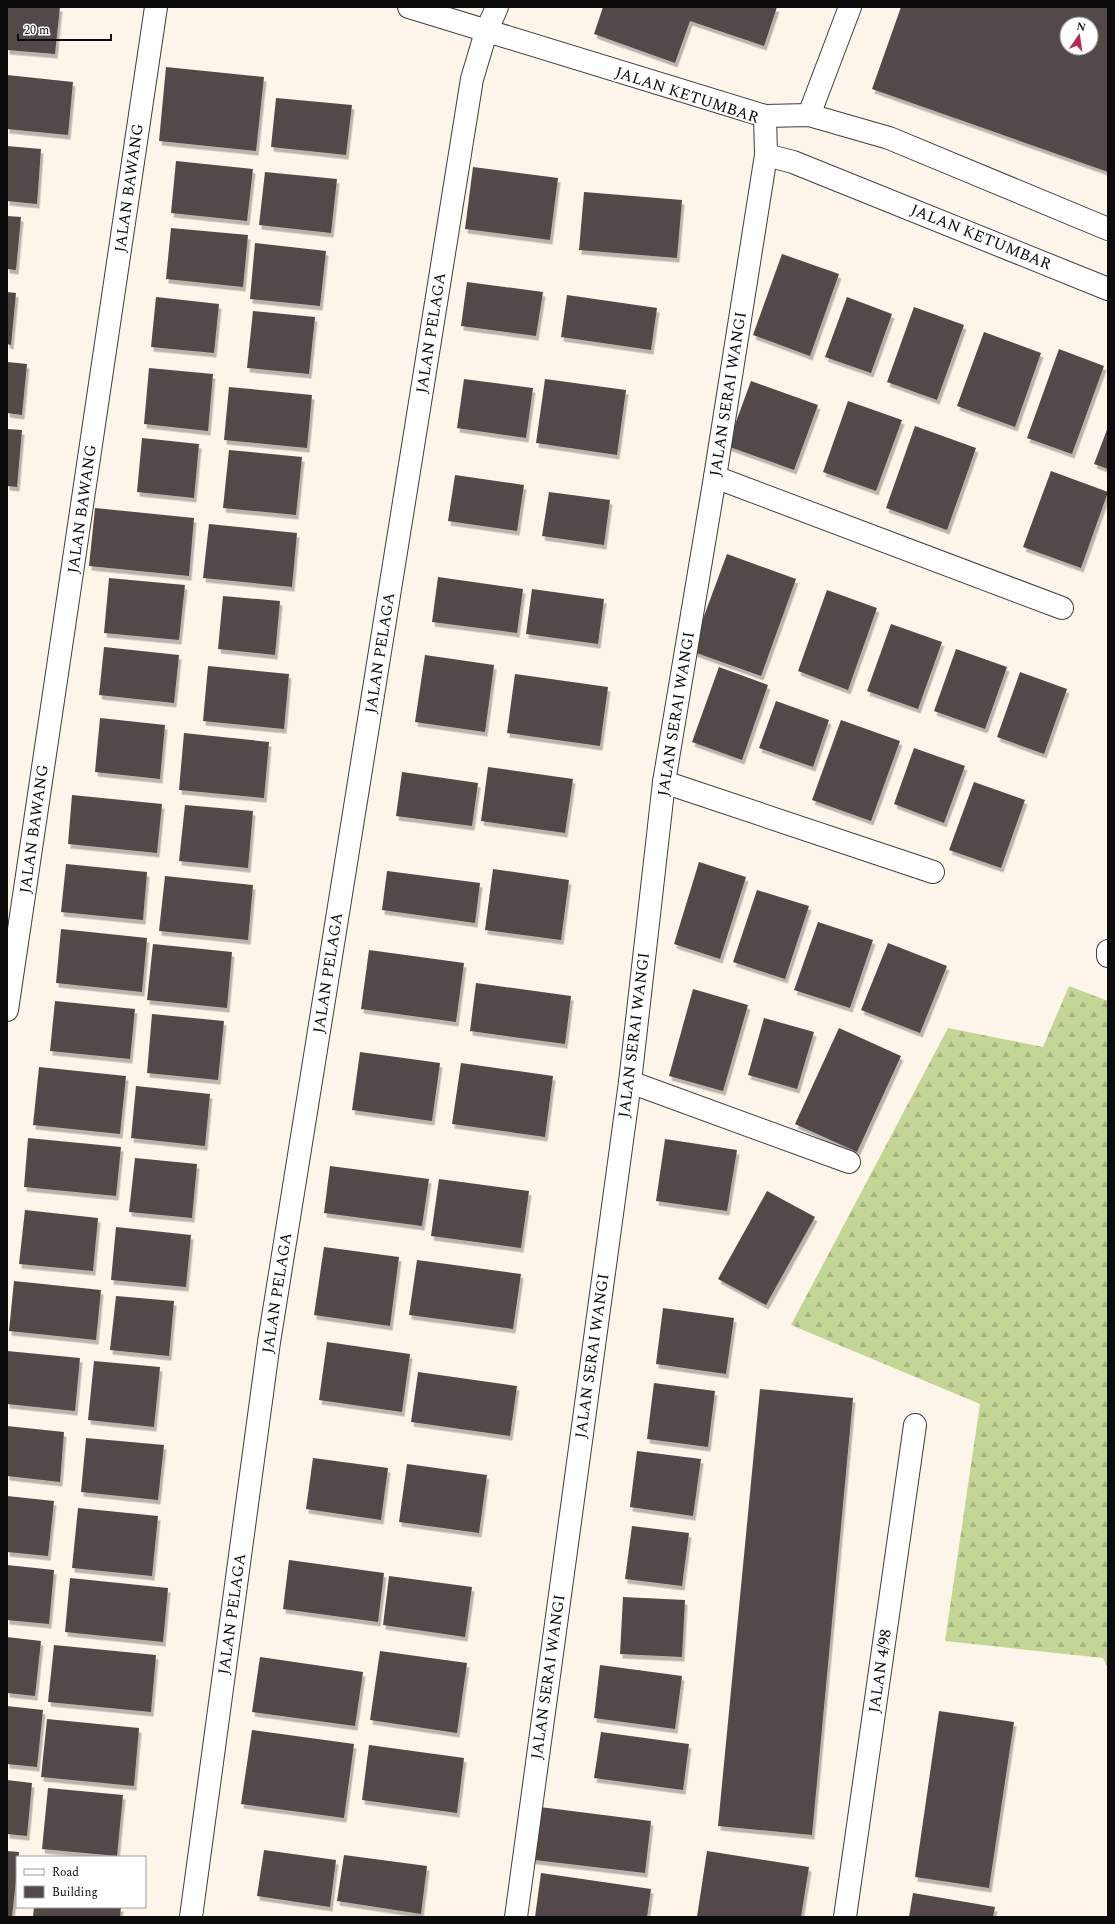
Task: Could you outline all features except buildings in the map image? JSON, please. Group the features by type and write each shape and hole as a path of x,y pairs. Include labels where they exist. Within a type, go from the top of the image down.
{"street":[{"name":"JALAN BAWANG","path":"7,1010 156,7"},
{"name":"JALAN KETUMBAR","path":"409,7 486,32 765,116 766,155 793,162 1108,288"},
{"name":"JALAN PELAGA","path":"191,1917 269,1342 472,79 486,32 497,7"},
{"path":"809,115 850,7"},
{"path":"765,116 809,115 889,138 1108,229"},
{"name":"JALAN SERAI WANGI","path":"516,1917 630,1082 664,782 715,477 766,155"},
{"path":"715,477 1062,608"},
{"path":"664,782 933,872"},
{"path":"1108,951 1108,956"},
{"path":"630,1082 849,1162"},
{"name":"JALAN 4/98","path":"845,1917 915,1425"}],"green space":[{"path":"1069,986 1108,1001 1108,1668 1103,1658 945,1641 980,1404 791,1325 948,1028 1043,1047"}]}
